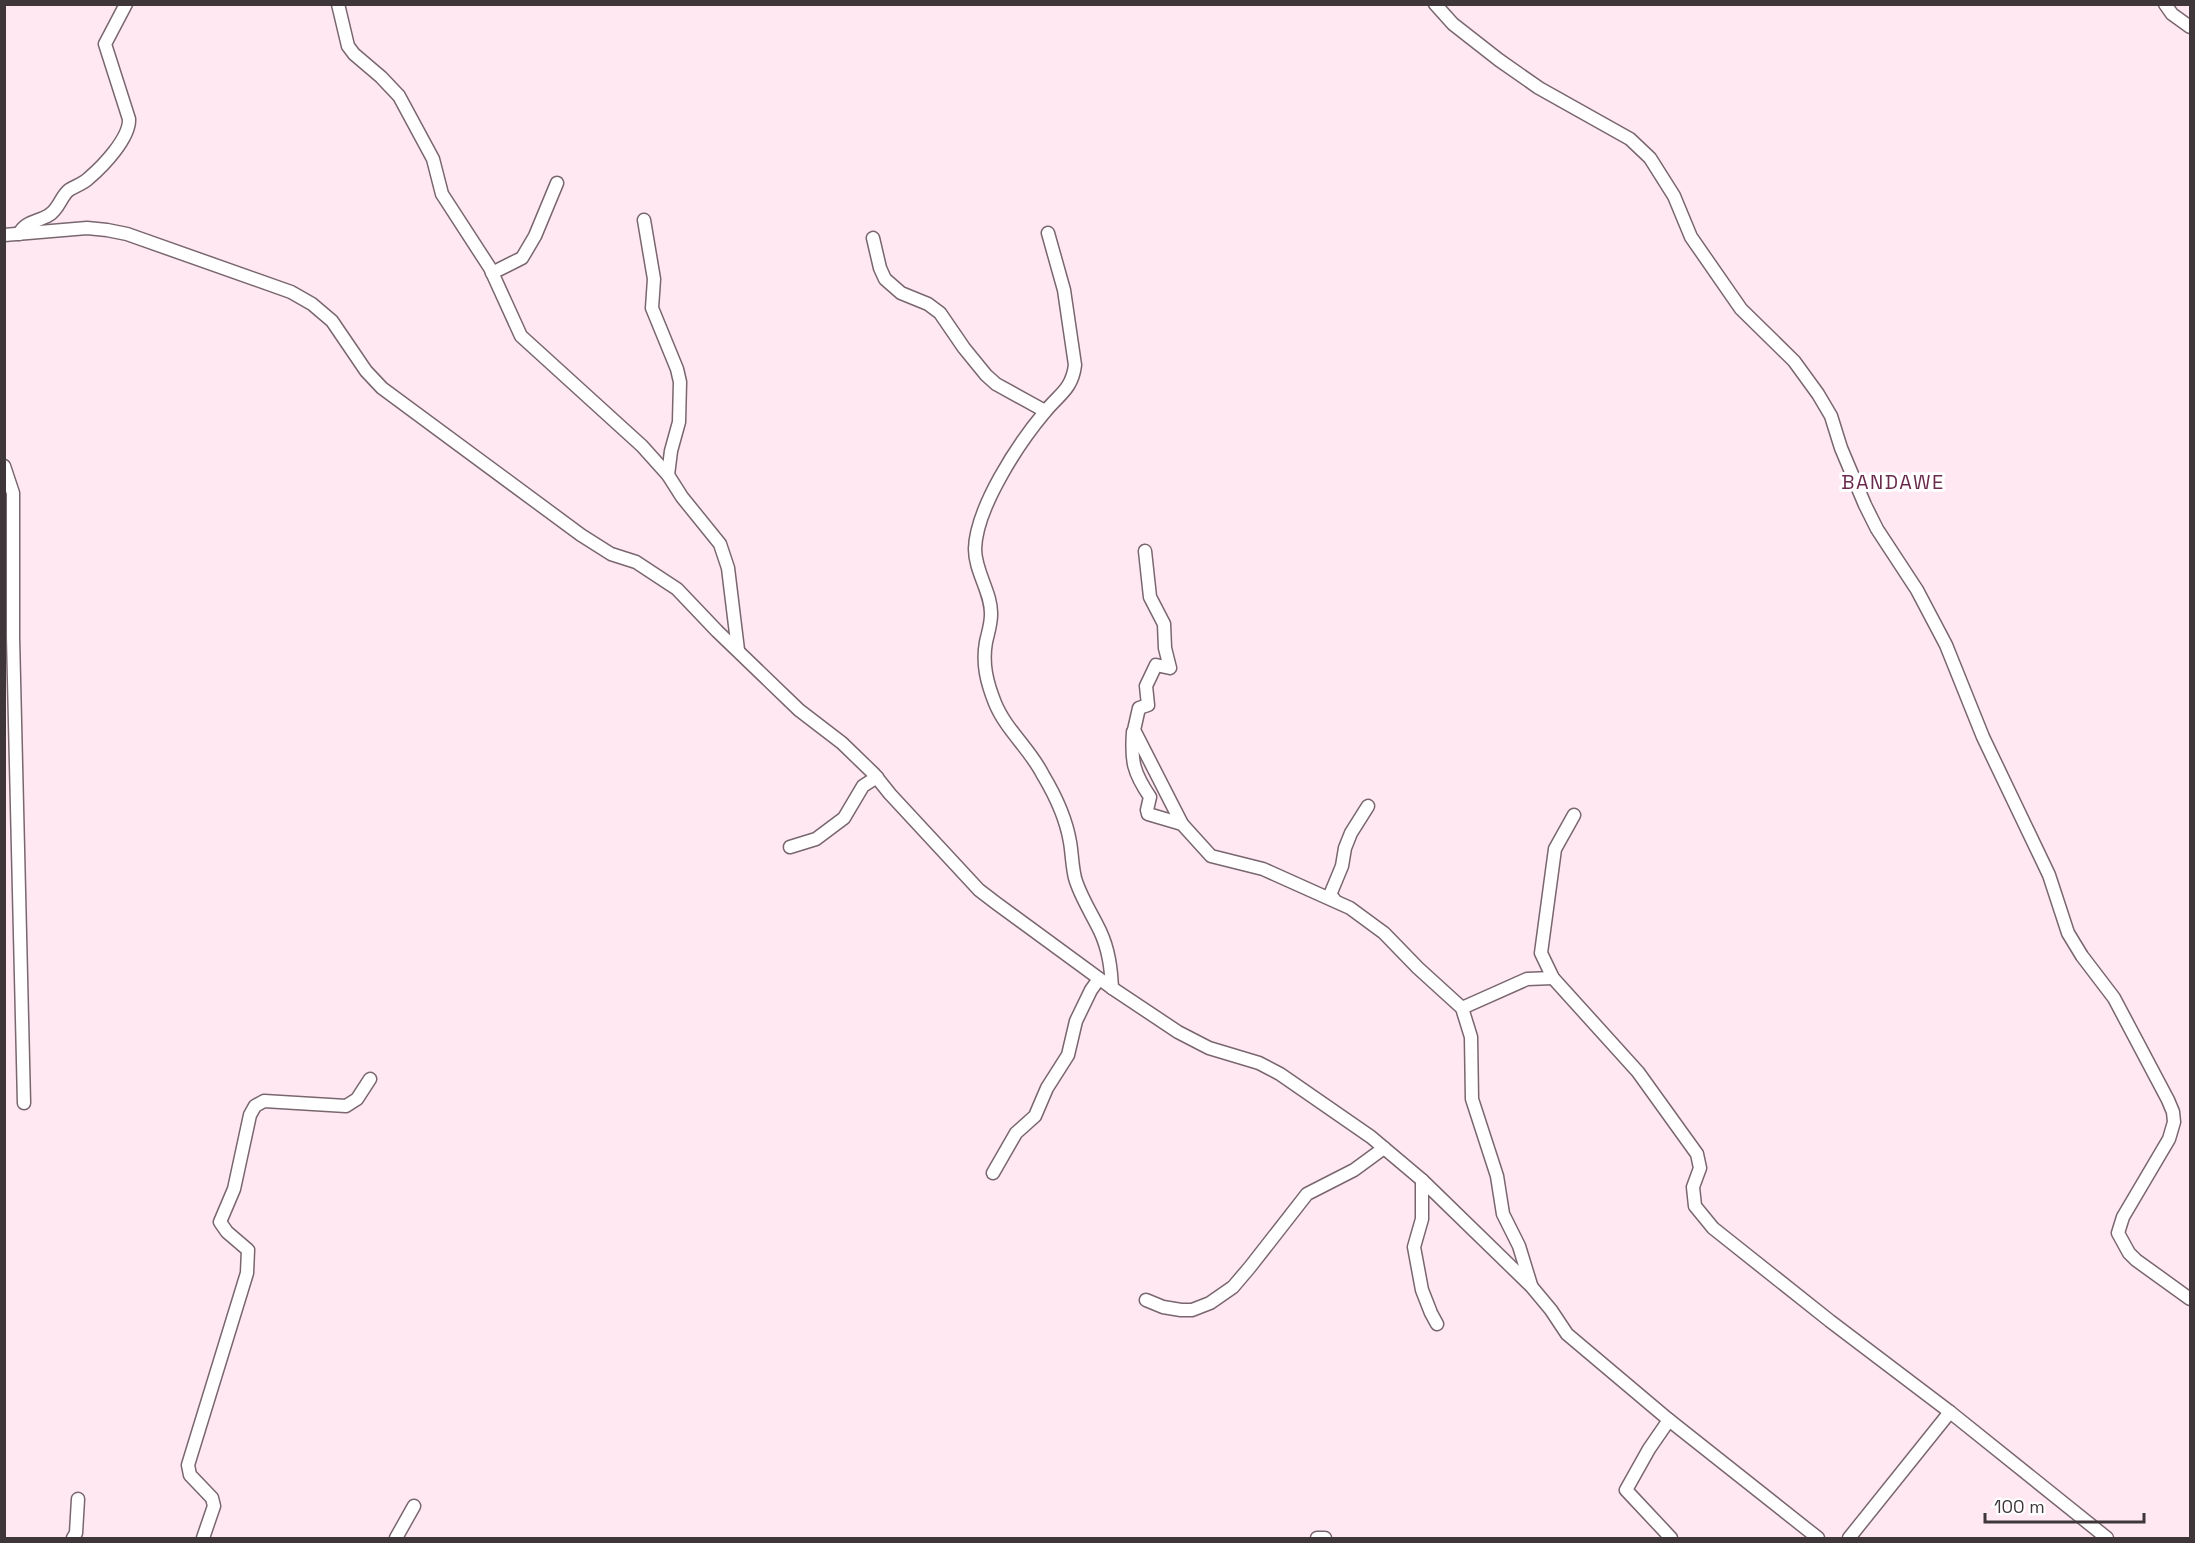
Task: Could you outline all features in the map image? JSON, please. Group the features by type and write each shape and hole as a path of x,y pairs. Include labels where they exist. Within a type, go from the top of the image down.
{"street":[{"path":"19,234 26,225 48,216 57,209 67,191 88,179 119,146 130,127 105,44 126,4"},
{"path":"338,4 348,46 399,96 433,159 442,194 492,273 521,336 642,446 668,475 682,497 720,544 729,574 738,650"},
{"path":"1435,4 1453,24 1499,60 1539,88 1630,139 1650,158 1674,196 1691,237 1741,309 1794,361 1831,416 1841,448 1865,505 1917,590 1946,645 1983,737 2049,875 2068,933 2082,956 2114,998 2173,1112 2169,1139 2123,1217 2118,1233 2129,1253 2136,1260 2190,1299"},
{"path":"2165,4 2172,14 2190,27"},
{"path":"492,273 522,258 535,236 557,183"},
{"path":"644,220 654,279 652,308 680,382 679,422 671,451 668,475"},
{"path":"4,235 87,228 127,234 291,292 312,304 332,321 366,371 382,388 581,535 611,554 636,562 656,573 677,589 717,632 799,710 842,744 877,777 890,794 980,890 1099,979 1178,1032 1209,1048 1259,1063 1280,1074 1384,1148 1422,1180 1531,1286 1567,1334 1669,1420 1818,1539"},
{"path":"1048,233 1064,290 1075,365 1070,383 1060,397 1045,411 1004,472 988,502 978,531 975,549 992,615 986,645 985,675 1003,718 1042,772 1062,812 1070,840 1075,878 1108,953 1112,988"},
{"path":"873,238 880,268 890,285 901,293 935,308 986,375 996,384 1045,411"},
{"path":"4,466 13,493 9,637 24,1103"},
{"path":"1145,550 1150,597 1164,624 1165,648 1170,668 1156,665 1146,686 1148,705 1138,708 1131,756 1140,784 1150,796 1148,814 1182,824"},
{"path":"1134,730 1182,824 1211,856 1263,869 1334,899 1384,933 1462,1008 1471,1037 1472,1099 1497,1176 1503,1214 1519,1246 1531,1286"},
{"path":"790,847 816,839 844,818 863,786 877,777"},
{"path":"1334,899 1330,895 1330,890 1342,866 1345,848 1351,833 1368,806"},
{"path":"1574,815 1555,849 1541,953 1553,978 1638,1072 1697,1154 1700,1168 1693,1187 1695,1206 1713,1228 1950,1412 2107,1539"},
{"path":"1462,1008 1527,979 1553,978"},
{"path":"993,1173 1016,1133 1035,1116 1047,1088 1068,1055 1076,1021 1099,979"},
{"path":"203,1539 214,1506 212,1498 190,1475 188,1465 247,1273 248,1250 227,1232 220,1222 234,1189 250,1115 255,1106 264,1101 346,1106 357,1100 370,1079"},
{"path":"1146,1300 1163,1307 1181,1310 1192,1310 1210,1303 1233,1287 1307,1194 1354,1170 1384,1148"},
{"path":"1422,1180 1422,1219 1414,1247 1422,1290 1437,1324"},
{"path":"1849,1539 1950,1412"},
{"path":"1669,1420 1648,1449 1626,1490 1671,1539"},
{"path":"73,1539 76,1533 78,1499"},
{"path":"396,1539 414,1506"},
{"path":"1317,1539 1325,1539"}],"district":[{"name":"BANDAWE","path":"1893,482"}]}
